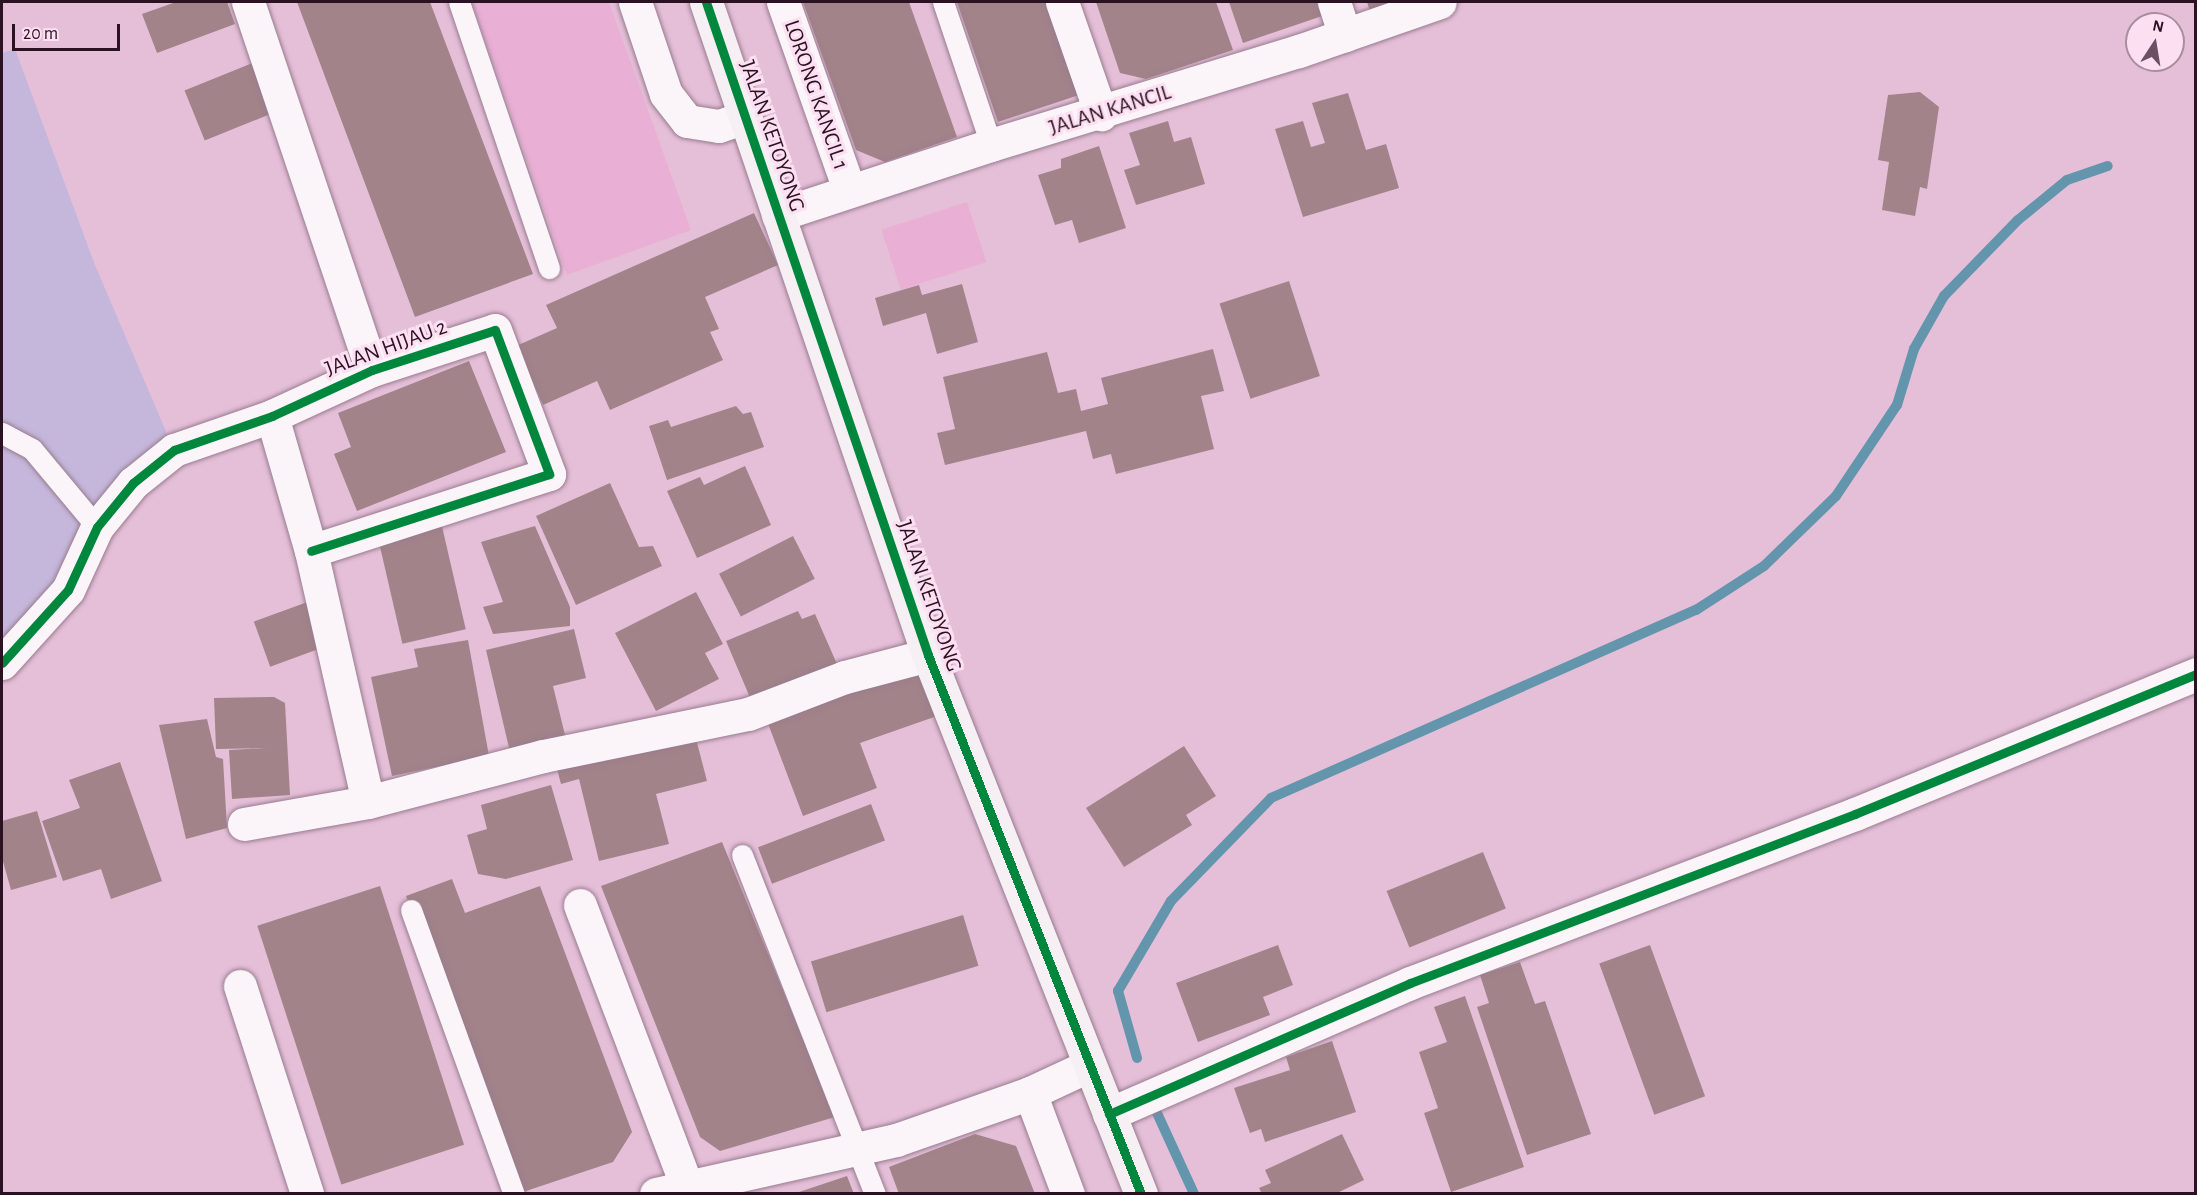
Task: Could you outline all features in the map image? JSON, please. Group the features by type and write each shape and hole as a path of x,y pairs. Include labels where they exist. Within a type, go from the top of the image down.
{"street":[{"name":"JALAN HIJAU 2","path":"248,2 372,370"},
{"path":"635,2 666,94 687,121 719,126 745,117"},
{"name":"JALAN KETOYONG","path":"706,2 928,655 1141,1194"},
{"name":"LORONG KANCIL 1","path":"783,2 849,189"},
{"path":"1062,2 1101,114"},
{"path":"1334,2 1345,35"},
{"name":"JALAN KANCIL","path":"778,215 849,189 1101,114 1440,2"},
{"name":"JALAN HIJAU 2","path":"2,663 68,590 98,527 133,483 174,450 272,416 372,370 495,330 549,474 311,551"},
{"path":"272,416 311,551 368,802"},
{"path":"244,824 368,802 543,756 748,714 845,677 928,655"},
{"path":"1109,1114 1410,982 1855,814 2196,674"},
{"path":"580,905 688,1190"},
{"path":"240,986 307,1194"},
{"path":"656,1194 688,1190 896,1140 1030,1093 1090,1065"},
{"path":"1030,1093 1068,1194"}],"lane":[{"path":"459,2 549,268"},
{"path":"943,2 991,145"},
{"path":"2,433 32,449 98,527"},
{"path":"742,855 875,1194"},
{"path":"411,910 514,1194"}],"shaded area":[{"path":"472,2 609,2 691,230 567,275"},
{"path":"15,49 95,265 174,450 18,646 2,633 2,53"},
{"path":"967,202 986,262 901,290 881,230"}],"building":[{"path":"176,2 227,2 235,24 157,53 142,14"},
{"path":"297,2 430,2 533,274 415,317"},
{"path":"803,2 909,2 957,137 885,162 856,150"},
{"path":"957,2 1057,2 1088,92 998,122"},
{"path":"1096,2 1216,2 1233,50 1146,79 1120,73"},
{"path":"1229,2 1331,2 1334,12 1243,43"},
{"path":"1367,2 1395,2 1370,11"},
{"path":"255,62 275,112 205,141 185,90"},
{"path":"1920,92 1939,107 1927,189 1920,187 1915,216 1882,210 1889,162 1878,160 1888,95"},
{"path":"1348,93 1366,150 1386,144 1399,188 1303,217 1275,129 1303,121 1311,147 1325,143 1312,103"},
{"path":"1168,121 1174,142 1191,137 1205,184 1136,205 1124,170 1140,165 1129,133"},
{"path":"1099,146 1126,228 1079,243 1072,220 1055,225 1038,175 1061,168 1061,159"},
{"path":"754,213 778,265 705,297 719,329 710,332 723,360 610,410 597,381 543,405 516,346 557,328 546,305"},
{"path":"1289,281 1320,376 1250,399 1220,304"},
{"path":"962,284 978,342 937,354 926,313 883,326 875,298 919,285 922,295"},
{"path":"1213,349 1224,391 1201,396 1214,449 1116,474 1111,454 1093,459 1086,431 945,465 937,433 955,429 943,377 1047,352 1058,393 1076,389 1081,411 1108,404 1101,378"},
{"path":"469,361 506,452 357,511 334,454 351,447 338,413"},
{"path":"736,406 743,414 751,412 764,447 667,480 649,426 668,420 671,427"},
{"path":"745,466 771,525 697,558 667,491 700,477 704,485"},
{"path":"610,483 639,547 653,546 662,566 576,605 536,516"},
{"path":"441,522 466,629 402,644 378,537"},
{"path":"535,526 570,607 570,626 493,634 483,607 503,602 481,542"},
{"path":"793,536 815,579 741,616 719,574"},
{"path":"696,592 723,644 705,653 719,679 656,711 615,633"},
{"path":"313,600 329,645 270,667 254,622"},
{"path":"798,611 802,619 815,614 840,671 754,707 726,641"},
{"path":"574,629 586,678 553,686 566,739 510,752 486,650"},
{"path":"468,640 489,756 392,776 371,677 418,667 414,649"},
{"path":"922,669 937,716 860,743 877,788 803,816 767,721"},
{"path":"274,697 285,703 290,795 232,799 229,750 267,748 216,749 214,698"},
{"path":"207,719 216,757 223,759 227,828 186,839 159,725"},
{"path":"694,731 707,781 656,794 669,844 599,861 579,779 561,784 556,765"},
{"path":"1184,746 1216,796 1186,815 1192,825 1124,867 1086,808"},
{"path":"120,762 162,881 111,899 101,869 63,881 42,821 80,808 69,780"},
{"path":"551,785 573,860 506,879 478,874 467,835 487,829 481,805"},
{"path":"871,804 885,840 772,884 758,847"},
{"path":"37,811 57,877 11,890 2,858 2,821"},
{"path":"722,842 835,1117 720,1151 700,1137 601,886"},
{"path":"1483,852 1506,909 1409,948 1387,891"},
{"path":"452,879 465,913 540,886 632,1132 613,1162 517,1194 406,896"},
{"path":"380,886 464,1145 341,1185 257,926"},
{"path":"963,915 978,966 826,1012 811,961"},
{"path":"1278,945 1293,985 1263,997 1270,1015 1198,1042 1176,983"},
{"path":"1650,945 1705,1096 1654,1115 1599,963"},
{"path":"1520,962 1535,1004 1545,1001 1591,1134 1527,1155 1477,1007 1489,1003 1480,975"},
{"path":"1465,996 1524,1167 1451,1192 1424,1113 1438,1108 1419,1052 1447,1042 1434,1007"},
{"path":"1332,1041 1356,1112 1265,1142 1261,1129 1250,1133 1234,1088 1290,1070 1286,1057"},
{"path":"975,1134 1016,1146 1035,1194 899,1194 889,1167"},
{"path":"1342,1134 1364,1180 1335,1194 1262,1194 1259,1188 1271,1183 1265,1170"},
{"path":"847,1176 854,1194 796,1194 796,1193"}],"waterway":[{"path":"1137,1058 1118,991 1171,901 1271,798 1696,610 1764,566 1836,496 1897,405 1914,349 1944,296 2018,220 2067,180 2108,166"},
{"path":"1157,1113 1194,1194"}],"cycle path":[{"path":"706,2 928,655 1141,1194"},
{"path":"2,663 68,590 97,527 133,483 174,450 272,416 372,370 495,330 549,474 311,551"},
{"path":"1109,1114 1410,983 1855,814 2196,674"}]}
